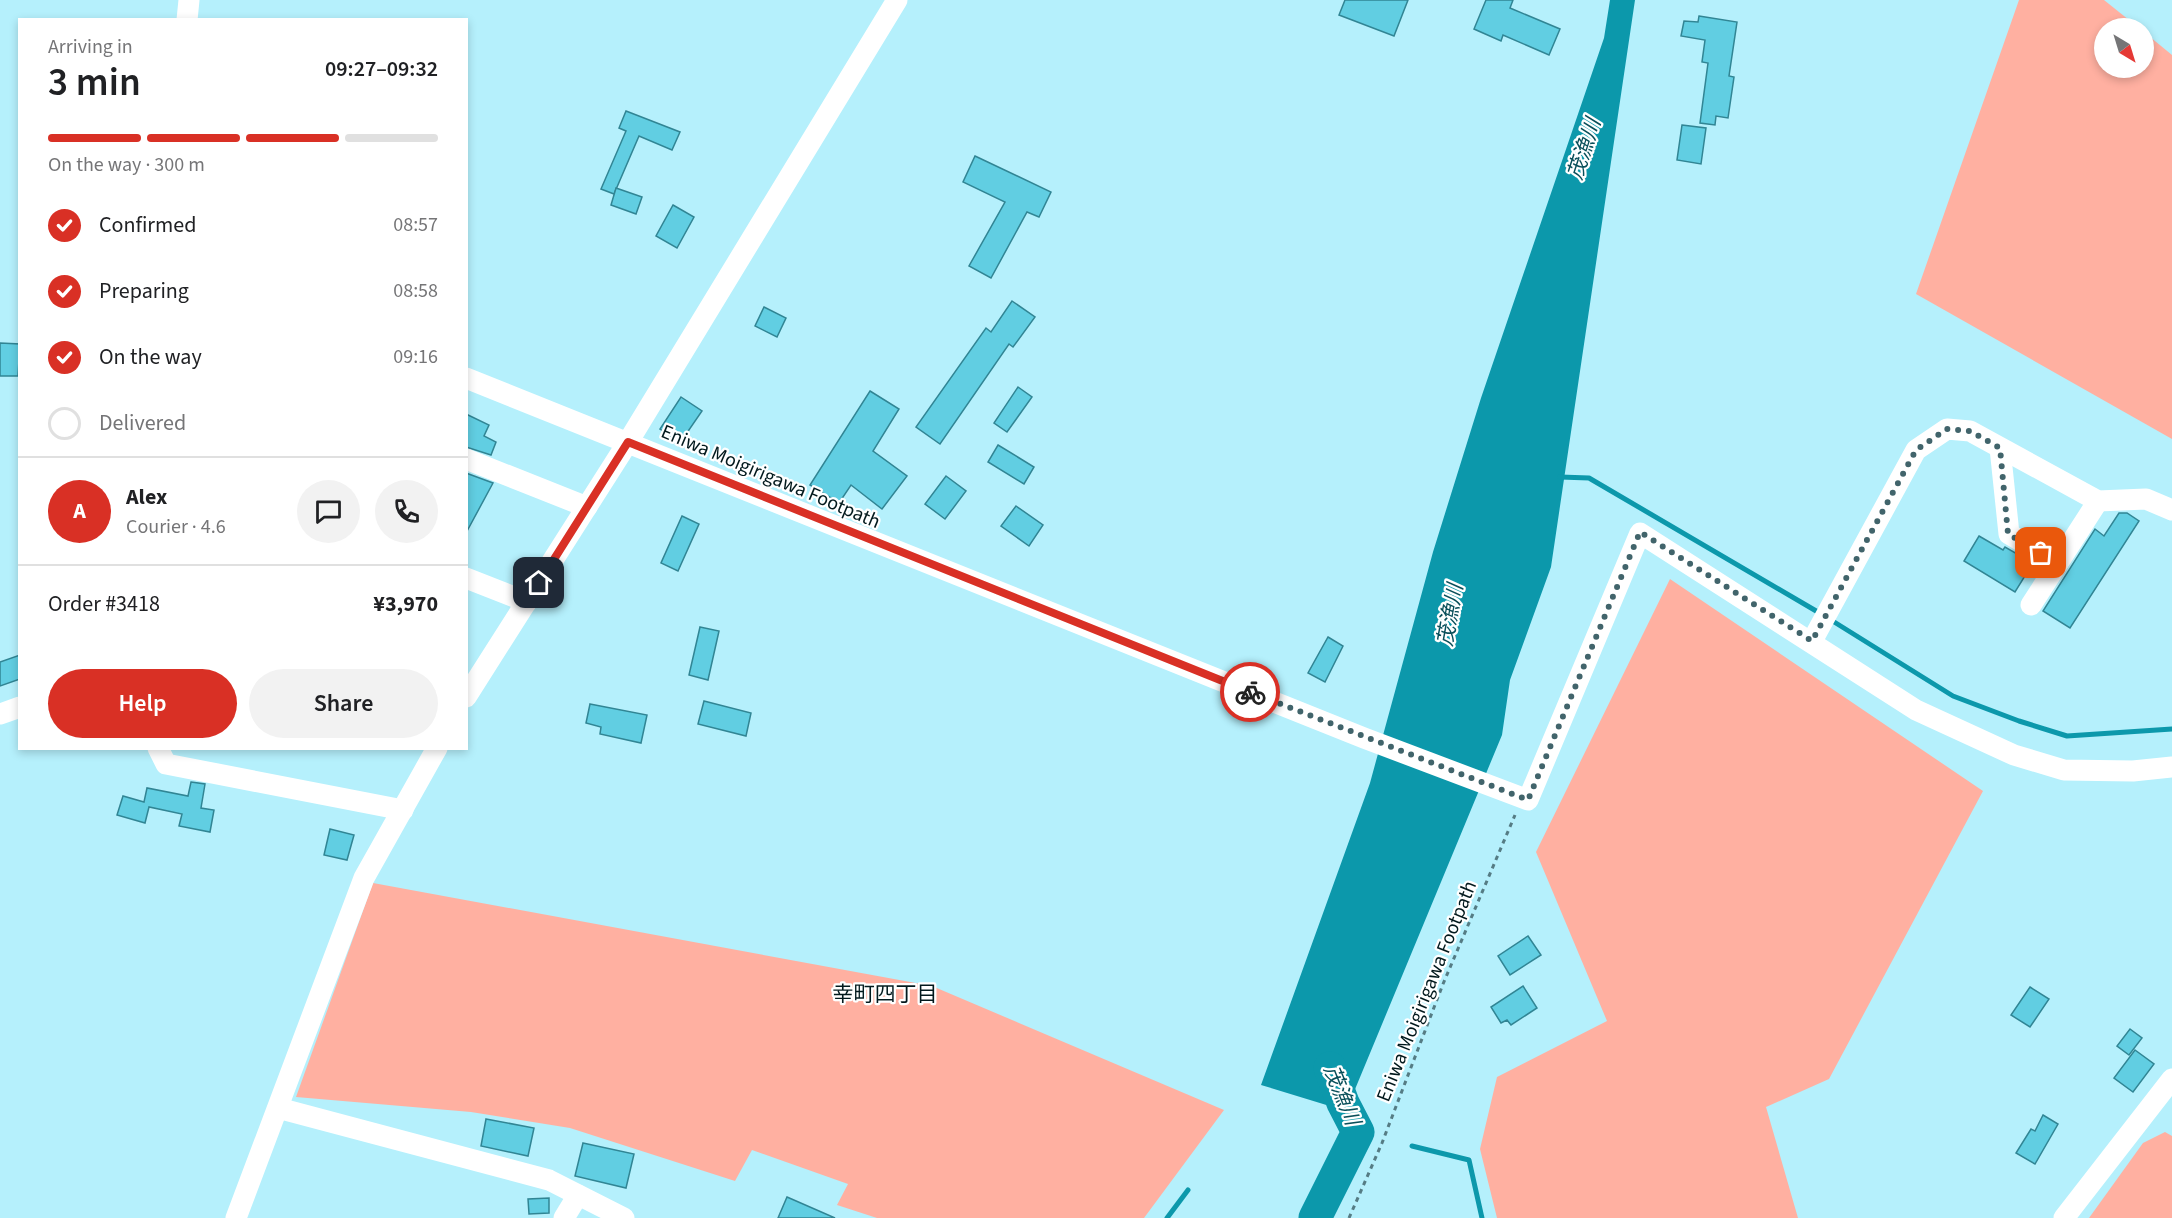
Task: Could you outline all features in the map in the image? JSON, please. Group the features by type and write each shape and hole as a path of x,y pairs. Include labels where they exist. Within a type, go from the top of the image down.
{"street":[{"path":"186,18 189,0"},
{"path":"468,693 628,442 897,0"},
{"path":"468,379 1364,738 1528,800 1640,532 1821,626 1916,710 2014,755 2064,770 2133,771 2172,767"},
{"path":"1821,626 1916,450 1947,429 1970,431 2098,501 2146,499 2172,510"},
{"path":"2000,448 2008,534 2058,563"},
{"path":"468,460 587,507"},
{"path":"2031,605 2098,501"},
{"path":"468,579 527,602"},
{"path":"0,714 18,708"},
{"path":"159,750 166,764 403,810"},
{"path":"236,1218 364,878 436,750"},
{"path":"2064,1218 2172,1079"},
{"path":"278,1108 549,1180 624,1218"},
{"path":"564,1218 578,1195"}],"path":[{"name":"Eniwa Moigirigawa Footpath","path":"1349,1218 1382,1143 1514,796"}],"shaded area":[{"path":"2019,0 2104,0 2126,18 2094,18 2094,78 2154,78 2154,40 2172,55 2172,439 1916,294"},
{"path":"1670,579 1983,791 1829,1079 1766,1107 1798,1218 1497,1218 1480,1149 1497,1077 1607,1021 1536,852"},
{"path":"373,883 932,986 1224,1110 1144,1218 877,1218 837,1205 848,1184 752,1150 735,1181 570,1128 471,1112 296,1097"},
{"path":"2165,1132 2172,1136 2172,1218 2089,1218 2143,1143"}],"water":[{"path":"1610,0 1635,0 1551,567 1510,680 1502,735 1346,1111 1261,1085 1370,783 1433,552 1481,398 1604,38"}],"building":[{"path":"1345,0 1408,0 1394,36 1339,15"},
{"path":"1486,0 1513,0 1510,8 1560,29 1549,55 1503,35 1501,41 1474,29"},
{"path":"1699,16 1737,22 1729,76 1734,77 1728,118 1716,116 1715,125 1700,123 1708,63 1702,62 1705,40 1681,36 1684,21 1698,22"},
{"path":"626,111 680,132 672,150 639,136 614,194 601,189 626,131 619,128"},
{"path":"1682,125 1706,128 1701,164 1677,160"},
{"path":"975,156 1051,192 1039,217 1027,212 991,278 969,266 1005,202 963,182"},
{"path":"616,188 642,197 636,214 611,205"},
{"path":"673,205 694,217 677,248 656,236"},
{"path":"1012,301 1035,317 1013,347 1009,344 940,444 916,427 986,328 991,332"},
{"path":"764,307 786,318 777,337 755,326"},
{"path":"0,343 18,344 18,376 0,376"},
{"path":"1018,387 1032,397 1007,432 994,423"},
{"path":"870,391 899,409 873,451 907,476 882,509 851,485 839,503 810,485"},
{"path":"681,397 702,411 680,443 660,429"},
{"path":"468,415 489,425 484,436 496,442 491,455 468,448"},
{"path":"998,445 1034,467 1024,484 988,462"},
{"path":"468,474 493,483 468,529"},
{"path":"946,476 966,491 945,519 925,504"},
{"path":"1016,506 1043,525 1029,546 1001,526"},
{"path":"2119,513 2127,513 2139,521 2070,628 2043,611 2095,529 2104,536"},
{"path":"682,516 699,524 678,571 661,563"},
{"path":"1979,536 2033,563 2015,592 1964,561"},
{"path":"700,627 719,631 708,680 689,675"},
{"path":"1328,637 1343,646 1325,682 1308,673"},
{"path":"18,656 18,680 0,686 0,662"},
{"path":"704,701 751,713 746,736 698,724"},
{"path":"590,704 647,715 641,743 600,734 601,727 586,723"},
{"path":"191,782 205,784 201,808 214,810 210,832 179,826 182,814 149,807 145,823 117,815 123,796 144,802 147,788 188,796"},
{"path":"330,829 354,835 347,860 324,855"},
{"path":"1528,936 1541,955 1510,975 1498,956"},
{"path":"1523,986 1537,1008 1511,1025 1507,1020 1501,1023 1491,1007"},
{"path":"2030,987 2049,999 2030,1027 2011,1015"},
{"path":"2130,1029 2142,1038 2129,1055 2117,1046"},
{"path":"2135,1050 2154,1064 2133,1092 2114,1078"},
{"path":"2043,1115 2058,1124 2035,1164 2016,1153 2031,1129 2035,1131"},
{"path":"486,1119 534,1128 528,1156 481,1146"},
{"path":"583,1143 634,1154 626,1188 575,1176"},
{"path":"787,1197 835,1218 778,1218"},
{"path":"549,1198 549,1213 529,1214 528,1199"}],"waterway":[{"path":"1560,477 1589,478 1823,615"},
{"path":"1831,620 1953,696 2019,721 2067,736 2172,729"},
{"name":"茂漁川","path":"1315,1218 1358,1132 1343,1103 1330,1068"},
{"path":"1412,1146 1469,1160 1482,1218"},
{"path":"1167,1218 1188,1190"}],"way so far":[{"path":"1250,692 1505,793 1528,800 1640,532 1812,641 1916,450 1947,429 1970,431 2000,448 2008,534 2041,553"}],"district":[{"name":"幸町四丁目","path":"885,994"}],"route":[{"path":"539,583 628,442 1250,692"}]}
